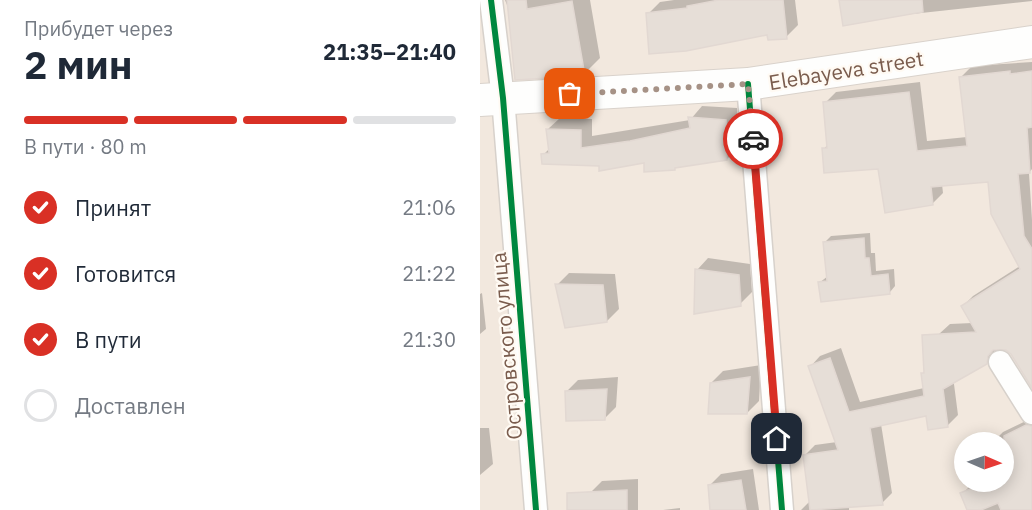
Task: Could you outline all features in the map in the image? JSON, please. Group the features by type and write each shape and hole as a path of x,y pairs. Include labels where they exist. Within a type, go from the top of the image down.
{"main road":[{"name":"Elebayeva street","path":"491,99 748,84 1032,42"}],"street":[{"name":"Островского улица","path":"491,0 491,99 536,510"},
{"path":"748,84 783,510"},
{"path":"1000,362 1032,412"}],"shaded area":[{"path":"480,0 1032,0 1032,510 480,510"}],"building":[{"path":"507,0 526,0 527,9 572,1 585,76 515,80"},
{"path":"719,0 783,0 787,39 768,40 767,35 686,51 649,54 646,13 687,8 687,6"},
{"path":"839,0 922,0 923,12 843,26"},
{"path":"1010,71 1010,74 1032,71 1032,127 1027,128 1030,173 1018,174 1024,236 1032,249 1032,388 1011,354 1006,350 993,350 988,356 987,364 943,389 948,427 928,430 926,416 870,428 883,505 810,510 803,455 838,450 808,366 830,358 849,412 924,396 921,373 924,373 922,335 976,332 961,306 1020,269 991,214 988,182 931,187 933,205 885,213 878,169 824,173 822,148 827,148 823,102 909,92 917,151 967,146 959,77"},
{"path":"688,117 726,120 727,160 675,168 675,170 644,172 644,163 599,171 599,166 542,164 541,154 549,153 546,129 581,130 581,148 630,141 690,128"},
{"path":"864,238 865,258 869,258 871,276 888,274 890,294 821,302 818,282 827,281 823,242"},
{"path":"695,269 739,275 741,306 694,314"},
{"path":"555,284 603,285 607,322 565,328"},
{"path":"750,377 747,414 708,414 710,383"},
{"path":"607,389 605,420 566,421 565,391"},
{"path":"1026,425 1032,426 1032,510 1001,510 998,503 981,510 967,510 960,493 963,492 1014,492 1014,432 1012,432"},
{"path":"741,480 746,510 710,510 708,485"},
{"path":"627,490 627,510 567,510 567,493"}],"cycle path":[{"path":"491,0 503,98 536,510"},
{"path":"748,84 782,510"}],"way so far":[{"path":"570,94 748,84 753,139"}],"route":[{"path":"753,139 777,439"}]}
